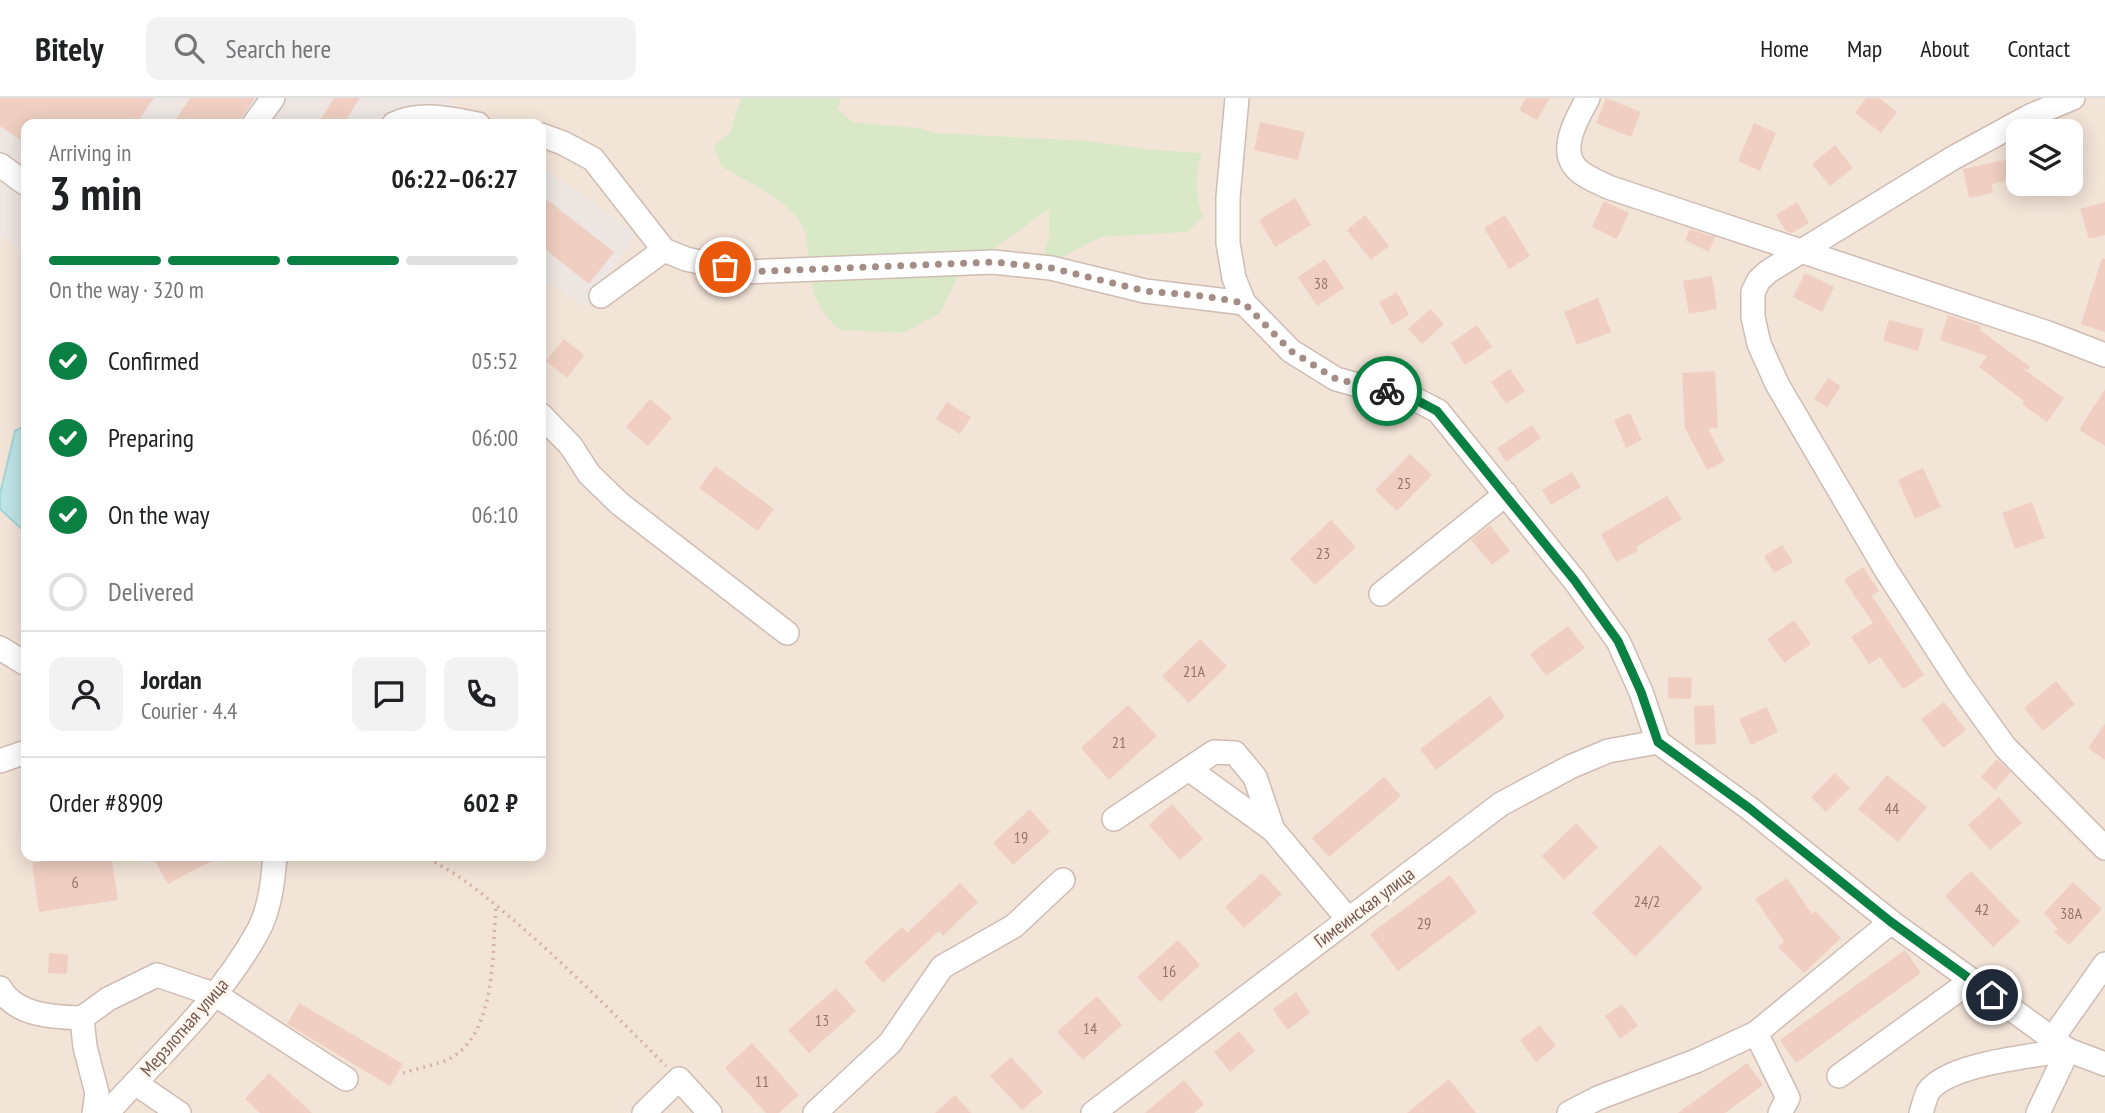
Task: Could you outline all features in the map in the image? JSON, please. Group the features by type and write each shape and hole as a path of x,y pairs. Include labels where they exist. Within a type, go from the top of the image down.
{"street":[{"path":"258,119 273,98"},
{"path":"1237,98 1228,198 1228,243 1234,278 1244,303 1291,351 1336,379 1372,389 1405,394 1437,411 1575,581 1618,641 1641,692 1658,742 1749,808 1891,922 2060,1044 2105,1064"},
{"path":"1588,98 1576,121 1569,145 1569,159 1579,172 1608,187 2048,332 2105,355"},
{"path":"2073,98 2030,116 1952,158 1798,251 1759,280 1753,292 1754,317 1759,344 1777,384 1886,570 1959,683 2005,747 2105,848"},
{"path":"405,119 451,119"},
{"path":"546,137 593,159 664,250 686,259 745,272 1005,263 1051,268 1145,291 1204,296 1244,303"},
{"path":"0,165 21,180"},
{"path":"601,296 664,250"},
{"path":"546,420 571,446 589,474 620,504 787,633"},
{"path":"1381,594 1506,494"},
{"path":"0,648 21,661"},
{"name":"Гимеинская улица","path":"1093,1113 1501,804 1570,767 1608,751 1658,742"},
{"path":"1114,819 1214,752 1236,753 1255,777 1273,830"},
{"path":"0,761 21,754"},
{"path":"1190,770 1273,830 1348,919"},
{"name":"Мерзлотная улица","path":"107,1113 216,995 259,931 272,887 275,861"},
{"path":"815,1113 890,1043 942,967 1013,926 1063,880"},
{"path":"1569,1113 1598,1098 1696,1061 1756,1033 1891,922"},
{"path":"2038,1113 2060,1044 2105,964"},
{"path":"0,988 6,1000 44,1017 82,1018 108,999 157,975 216,995 346,1079"},
{"path":"1839,1076 1972,980"},
{"path":"82,1018 85,1047 97,1093 94,1113"},
{"path":"1756,1033 1787,1098 1780,1113"},
{"path":"1921,1113 1929,1091 1948,1078 1981,1064 2060,1044"},
{"path":"644,1113 679,1079 710,1113"},
{"path":"135,1083 179,1113"}],"path":[{"path":"433,861 496,905 567,967 679,1079"},
{"path":"404,1073 451,1058 471,1039 487,1006 496,905"}],"shaded area":[{"path":"0,98 2105,98 2105,1113 0,1113"},
{"path":"0,98 446,98 475,119 21,119 21,253 0,234"},
{"path":"546,170 637,234 585,307 546,281"}],"green space":[{"path":"741,98 841,98 838,109 852,122 918,128 936,133 1089,141 1202,153 1196,185 1203,217 1187,232 1101,237 1062,257 1043,259 1049,236 1049,209 960,273 940,313 903,333 840,330 818,304 811,277 806,234 799,221 769,193 721,166 714,146 730,133"}],"water":[{"path":"21,428 21,528 0,509 0,494 15,431"}],"building":[{"path":"0,98 154,98 139,119 21,119 21,141 0,126"},
{"path":"190,98 255,98 240,119 176,119"},
{"path":"334,98 360,98 346,119 321,119"},
{"path":"1526,98 1550,98 1537,120 1519,110"},
{"path":"1606,98 1641,112 1631,137 1596,123"},
{"path":"1866,98 1879,98 1897,112 1881,133 1855,113"},
{"path":"1260,122 1305,132 1298,160 1254,150"},
{"path":"1754,123 1776,133 1760,171 1738,161"},
{"path":"1835,145 1853,168 1830,186 1812,164"},
{"path":"2006,160 2006,181 1992,184 1993,193 1969,198 1963,169"},
{"path":"1295,198 1311,225 1275,247 1259,220"},
{"path":"546,199 614,252 589,284 546,250"},
{"path":"1604,201 1629,213 1617,239 1592,227"},
{"path":"1797,202 1809,223 1792,233 1786,231 1776,215"},
{"path":"2105,202 2105,235 2089,239 2080,209"},
{"path":"1365,215 1389,246 1371,260 1347,230"},
{"path":"1505,215 1530,256 1509,269 1484,228"},
{"path":"1690,229 1715,237 1709,252 1685,240"},
{"path":"2102,258 2105,259 2105,332 2081,324"},
{"path":"1325,259 1344,288 1317,306 1298,277"},
{"path":"1805,273 1834,287 1822,312 1793,297"},
{"path":"1712,276 1717,309 1689,314 1683,281"},
{"path":"1397,292 1409,315 1392,325 1379,302"},
{"path":"1598,298 1611,332 1577,345 1564,312"},
{"path":"1430,309 1444,324 1422,344 1408,329"},
{"path":"1948,315 1981,326 1980,330 2030,367 2028,370 2022,368 2064,398 2047,422 1979,367 1987,356 1940,340"},
{"path":"1889,320 1924,329 1918,351 1883,341"},
{"path":"1477,325 1492,347 1465,365 1451,343"},
{"path":"564,339 584,355 567,378 546,361"},
{"path":"1510,369 1525,391 1506,404 1491,382"},
{"path":"1715,371 1718,428 1708,429 1725,461 1707,470 1685,428 1682,373"},
{"path":"1828,378 1841,386 1827,407 1814,399"},
{"path":"2105,389 2105,446 2079,430"},
{"path":"650,399 672,418 648,446 626,427"},
{"path":"947,402 971,417 960,434 936,419"},
{"path":"1630,413 1642,440 1626,448 1614,420"},
{"path":"1532,425 1541,438 1506,462 1497,448"},
{"path":"1410,454 1432,475 1397,511 1375,490"},
{"path":"715,466 774,509 758,531 699,488"},
{"path":"1923,468 1941,507 1915,519 1898,480"},
{"path":"1572,472 1581,487 1551,505 1542,490"},
{"path":"1667,496 1682,519 1636,547 1638,551 1616,562 1601,534"},
{"path":"2032,502 2045,538 2015,549 2002,513"},
{"path":"1331,520 1356,547 1315,585 1290,559"},
{"path":"1490,525 1510,551 1492,565 1471,540"},
{"path":"1782,545 1793,562 1774,573 1764,556"},
{"path":"1863,567 1879,591 1872,596 1924,675 1903,689 1880,657 1869,664 1851,637 1873,623 1844,580"},
{"path":"1794,620 1811,644 1784,663 1767,639"},
{"path":"1568,626 1585,648 1546,676 1530,654"},
{"path":"1200,639 1227,666 1189,703 1162,676"},
{"path":"1668,677 1692,678 1691,699 1668,698"},
{"path":"2056,681 2075,704 2043,731 2024,708"},
{"path":"1490,696 1505,717 1436,770 1420,749"},
{"path":"1944,702 1966,730 1943,748 1921,719"},
{"path":"1128,705 1157,736 1109,780 1081,748"},
{"path":"1714,705 1716,744 1695,745 1694,706"},
{"path":"1767,707 1778,732 1751,745 1739,719"},
{"path":"2105,724 2105,760 2088,748"},
{"path":"1997,759 2011,772 1995,790 1981,777"},
{"path":"1835,773 1850,788 1826,812 1811,797"},
{"path":"1887,775 1927,807 1898,842 1858,809"},
{"path":"1384,777 1401,796 1329,857 1312,838"},
{"path":"1999,797 2022,823 1990,850 1968,825"},
{"path":"1172,804 1203,839 1180,860 1149,825"},
{"path":"1030,809 1050,832 1013,865 993,843"},
{"path":"1576,823 1598,847 1564,880 1542,856"},
{"path":"1660,845 1703,888 1635,957 1592,913"},
{"path":"112,861 118,900 39,912 32,863"},
{"path":"155,861 212,861 168,884"},
{"path":"1971,871 2020,922 1993,947 1945,896"},
{"path":"1262,873 1282,894 1244,928 1225,907"},
{"path":"1450,875 1477,912 1398,971 1370,934"},
{"path":"1787,878 1812,914 1815,911 1841,938 1804,973 1778,947 1784,941 1755,899"},
{"path":"2073,882 2102,909 2069,945 2054,932 2058,929 2044,913"},
{"path":"960,883 978,902 943,936 939,931 883,983 864,962 902,927 907,933"},
{"path":"1178,940 1200,965 1160,1002 1137,977"},
{"path":"1905,950 1921,973 1796,1063 1780,1040"},
{"path":"49,953 68,954 67,974 48,973"},
{"path":"836,988 856,1011 809,1053 788,1030"},
{"path":"1296,992 1310,1013 1287,1030 1273,1009"},
{"path":"1097,996 1122,1025 1083,1060 1057,1032"},
{"path":"299,1003 403,1064 390,1086 287,1024"},
{"path":"1622,1004 1638,1026 1620,1039 1605,1016"},
{"path":"1540,1025 1556,1046 1536,1062 1520,1040"},
{"path":"1239,1031 1255,1051 1230,1072 1214,1052"},
{"path":"752,1043 799,1095 779,1113 766,1113 725,1068"},
{"path":"1011,1057 1043,1092 1022,1110 990,1076"},
{"path":"1747,1063 1763,1085 1725,1113 1678,1113"},
{"path":"269,1073 312,1113 260,1113 245,1099"},
{"path":"1449,1079 1476,1113 1407,1113"},
{"path":"1184,1080 1204,1104 1194,1113 1145,1113"},
{"path":"955,1095 971,1113 935,1113"}],"way so far":[{"path":"725,267 745,272 993,262 1051,268 1145,291 1204,296 1244,303 1291,351 1336,379 1387,391"}],"route":[{"path":"1387,391 1405,394 1437,411 1575,581 1618,641 1641,692 1658,742 1749,808 1891,922 1992,995"}]}
